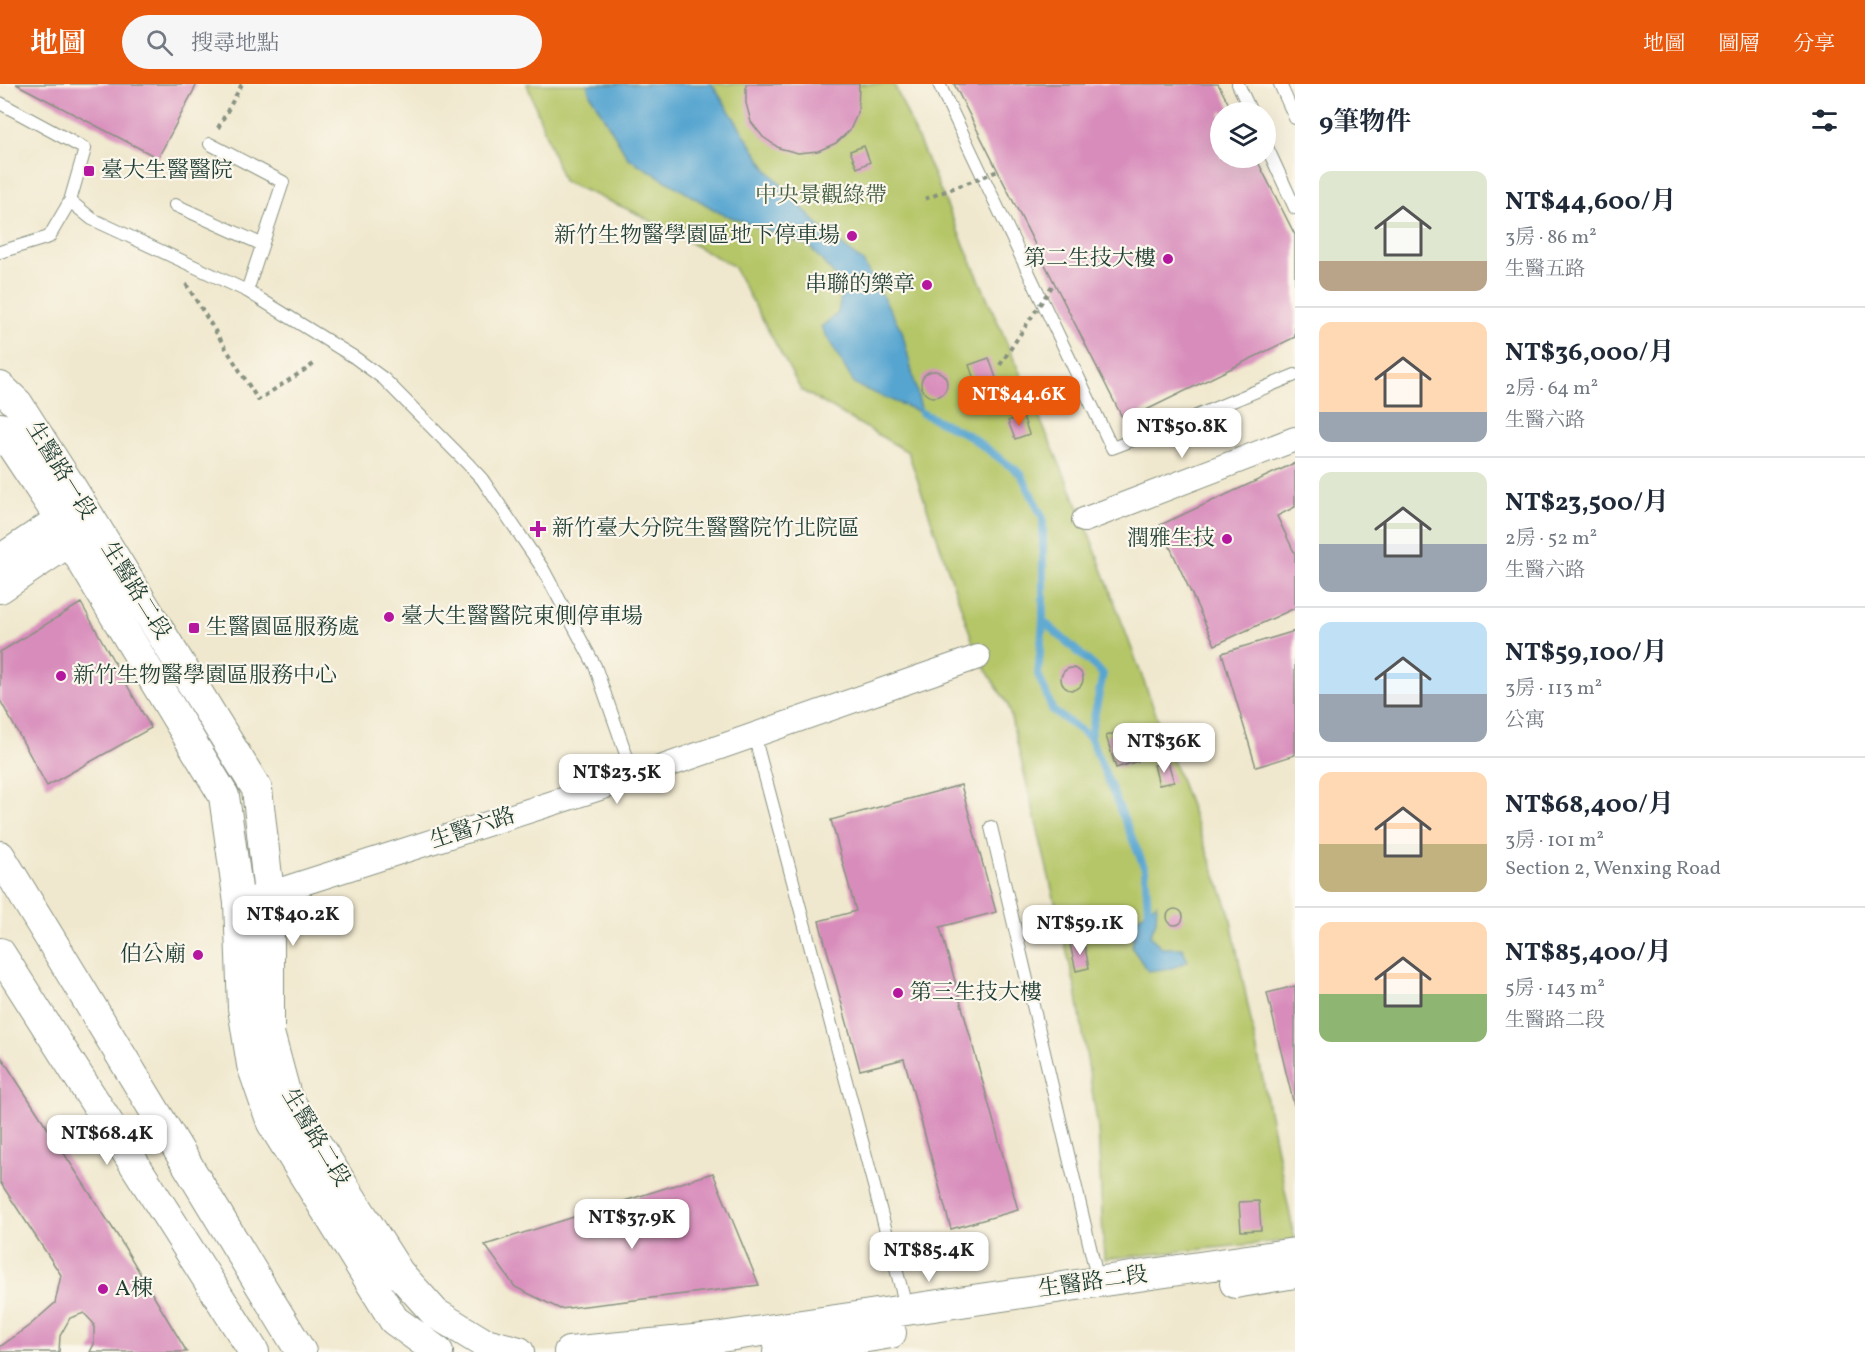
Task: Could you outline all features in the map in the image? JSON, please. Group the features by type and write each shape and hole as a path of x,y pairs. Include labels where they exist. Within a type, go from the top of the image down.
{"street":[{"name":"生醫路一段","path":"0,387 18,404 78,524"},
{"name":"生醫路一段","path":"0,428 78,524"},
{"path":"1084,520 1295,439"},
{"path":"0,560 78,524"},
{"path":"0,588 78,524"},
{"name":"生醫路二段","path":"78,524 257,789 268,894 269,1033 286,1096 399,1273 435,1313 482,1342 519,1352"},
{"name":"生醫路二段","path":"78,524 224,796 239,903 243,1008 252,1065 272,1123 394,1320 438,1352"},
{"name":"生醫六路","path":"239,903 634,777 978,657"},
{"path":"0,856 302,1352"},
{"path":"0,953 254,1352"},
{"name":"生醫路二段","path":"568,1352 714,1338 1295,1253"},
{"name":"生醫路二段","path":"778,1352 1017,1311 1295,1273"}],"lane":[{"path":"939,84 1112,448 1295,375"},
{"path":"1238,84 1246,102"},
{"path":"1280,84 1295,118"},
{"path":"0,103 85,149 70,201 50,237 0,252"},
{"path":"210,144 283,182 247,291"},
{"path":"1276,167 1295,208"},
{"path":"70,201 92,219 247,291 384,379 482,479 543,569 595,666 634,777"},
{"path":"175,205 261,244"},
{"path":"754,735 907,1310"},
{"path":"991,826 1098,1283"}],"path":[{"path":"210,144 242,84"},
{"path":"925,199 998,171"},
{"path":"1000,364 1054,283"},
{"path":"185,284 258,400 317,362"}],"green space":[{"name":"中央景觀綠帶","path":"527,84 894,84 1084,520 1229,911 1295,1240 1104,1259 1098,1128 1076,990 1008,705 978,657 908,452 801,390 733,266 634,212 563,181"}],"water":[{"path":"587,84 712,84 766,168 819,226 863,262 902,331 922,413 855,385 821,327 838,313 843,285 809,246 720,213 628,158 590,94"},
{"path":"1157,903 1156,921 1150,936 1162,948 1182,948 1188,961 1172,968 1148,971 1132,948 1135,920"}],"building":[{"path":"16,84 197,84 158,158"},
{"path":"746,84 859,84 858,112 850,130 836,143 818,151 798,153 779,148 763,137 751,122 746,103"},
{"name":"第二生技大樓","path":"954,84 1218,84 1228,102 1210,102 1210,168 1261,168 1295,235 1295,337 1124,421"},
{"path":"864,146 870,162 857,168 850,151"},
{"path":"989,358 1002,395 982,402 969,365"},
{"path":"934,371 943,375 947,384 943,393 934,397 925,393 921,384 925,375"},
{"path":"1023,416 1029,434 1015,439 1008,421"},
{"name":"潤雅生技","path":"1295,463 1295,507 1277,516 1295,554 1295,608 1215,645 1160,525"},
{"name":"新竹生物醫學園區服務中心","path":"81,603 151,728 47,786 0,700 0,652"},
{"path":"1295,631 1295,755 1256,767 1222,653"},
{"path":"1072,668 1080,671 1083,679 1080,687 1072,690 1064,687 1061,679 1064,671"},
{"path":"1127,729 1138,761 1116,768 1106,736"},
{"path":"1168,762 1174,782 1159,785 1154,765"},
{"name":"第三生技大樓","path":"961,785 996,912 940,927 1018,1210 951,1229 904,1059 860,1070 819,921 856,911 831,820"},
{"path":"1175,909 1181,911 1183,917 1181,923 1175,925 1169,923 1167,917 1169,911"},
{"path":"1084,942 1089,968 1076,971 1070,944"},
{"path":"1295,986 1295,1105 1294,1105 1267,993"},
{"path":"0,1055 119,1238 187,1352 90,1352 94,1344 94,1324 84,1313 70,1318 60,1336 59,1352 0,1352 0,1347 55,1303 61,1275 0,1182"},
{"path":"713,1173 759,1285 560,1309 515,1287 485,1245"},
{"path":"1259,1201 1261,1230 1241,1231 1239,1202"}],"waterway":[{"path":"922,413 968,435 1021,474 1043,518 1043,621 1038,674 1053,711 1090,737 1145,869 1148,910"},
{"path":"1043,621 1103,674 1090,737"}],"place":[{"name":"臺大生醫醫院","path":"89,171"},
{"name":"新竹生物醫學園區地下停車場","path":"852,236"},
{"name":"第二生技大樓","path":"1168,259"},
{"name":"串聯的樂章","path":"927,285"},
{"name":"新竹臺大分院生醫醫院竹北院區","path":"538,529"},
{"name":"潤雅生技","path":"1227,539"},
{"name":"臺大生醫醫院東側停車場","path":"389,617"},
{"name":"生醫園區服務處","path":"194,628"},
{"name":"新竹生物醫學園區服務中心","path":"61,676"},
{"name":"伯公廟","path":"198,955"},
{"name":"第三生技大樓","path":"898,993"},
{"name":"A棟","path":"103,1289"}]}
